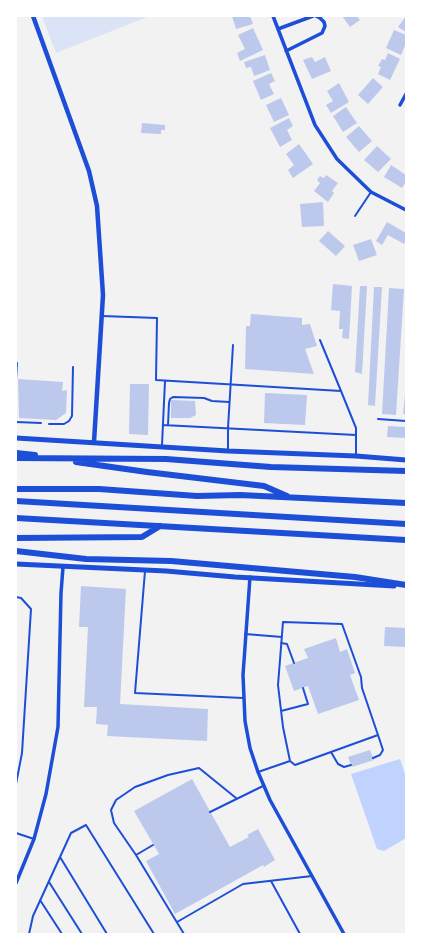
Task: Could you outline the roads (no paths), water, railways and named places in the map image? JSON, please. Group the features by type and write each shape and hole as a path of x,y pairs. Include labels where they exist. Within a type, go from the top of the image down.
{"highway":[{"path":"16,453 146,472 264,486 292,499"},
{"path":"16,458 166,458 270,467 406,471"},
{"path":"16,489 99,489 197,496 240,496 406,503"},
{"path":"16,501 406,524"},
{"path":"16,518 406,540"},
{"path":"16,538 142,537 160,526"},
{"path":"16,551 86,559 186,562 354,577 406,586"}],"main road":[{"path":"16,438 406,460"},
{"path":"16,564 406,586"}],"street":[{"path":"33,16 90,171 97,206 103,295 94,442"},
{"path":"273,16 315,125 337,159 371,192 406,210"},
{"path":"278,29 313,16"},
{"path":"286,51 322,33 325,26 324,22 316,16"},
{"path":"400,105 406,94"},
{"path":"16,883 34,839 46,794 58,727 63,567"},
{"path":"250,577 243,675 245,721 248,741 264,786 285,828 344,934"}],"lane":[{"path":"355,216 371,192"},
{"path":"102,316 157,318 156,380 341,391"},
{"path":"320,340 356,428 356,456"},
{"path":"228,451 229,402 233,345"},
{"path":"16,380 17,363"},
{"path":"49,424 64,424 69,421 72,416 73,367"},
{"path":"162,447 165,381"},
{"path":"168,425 169,403 170,399 173,397 204,398 212,401 229,402"},
{"path":"378,419 406,421"},
{"path":"16,422 41,423"},
{"path":"164,425 356,435"},
{"path":"145,571 135,693 244,698"},
{"path":"16,597 21,598 31,609 22,753 16,784"},
{"path":"373,758 380,755 383,750 378,735 362,688 361,677 342,624 283,622 278,685 282,727 290,761 296,765 378,735"},
{"path":"245,634 282,637"},
{"path":"281,643 287,644 294,663"},
{"path":"281,711 308,704 303,688"},
{"path":"331,752 338,764 344,767 351,765"},
{"path":"258,772 290,761"},
{"path":"184,934 136,855 114,823 111,810 116,800 135,787 168,775 199,768 236,798"},
{"path":"210,812 236,798 264,786"},
{"path":"29,934 33,916 71,833 86,825 154,934"},
{"path":"16,832 34,839"},
{"path":"136,855 153,845"},
{"path":"60,857 107,934"},
{"path":"177,922 243,884 312,876"},
{"path":"271,881 300,934"},
{"path":"49,882 82,934"},
{"path":"40,900 62,934"}],"water":[{"path":"400,759 406,777 406,838 384,851 377,849 351,774"}]}
